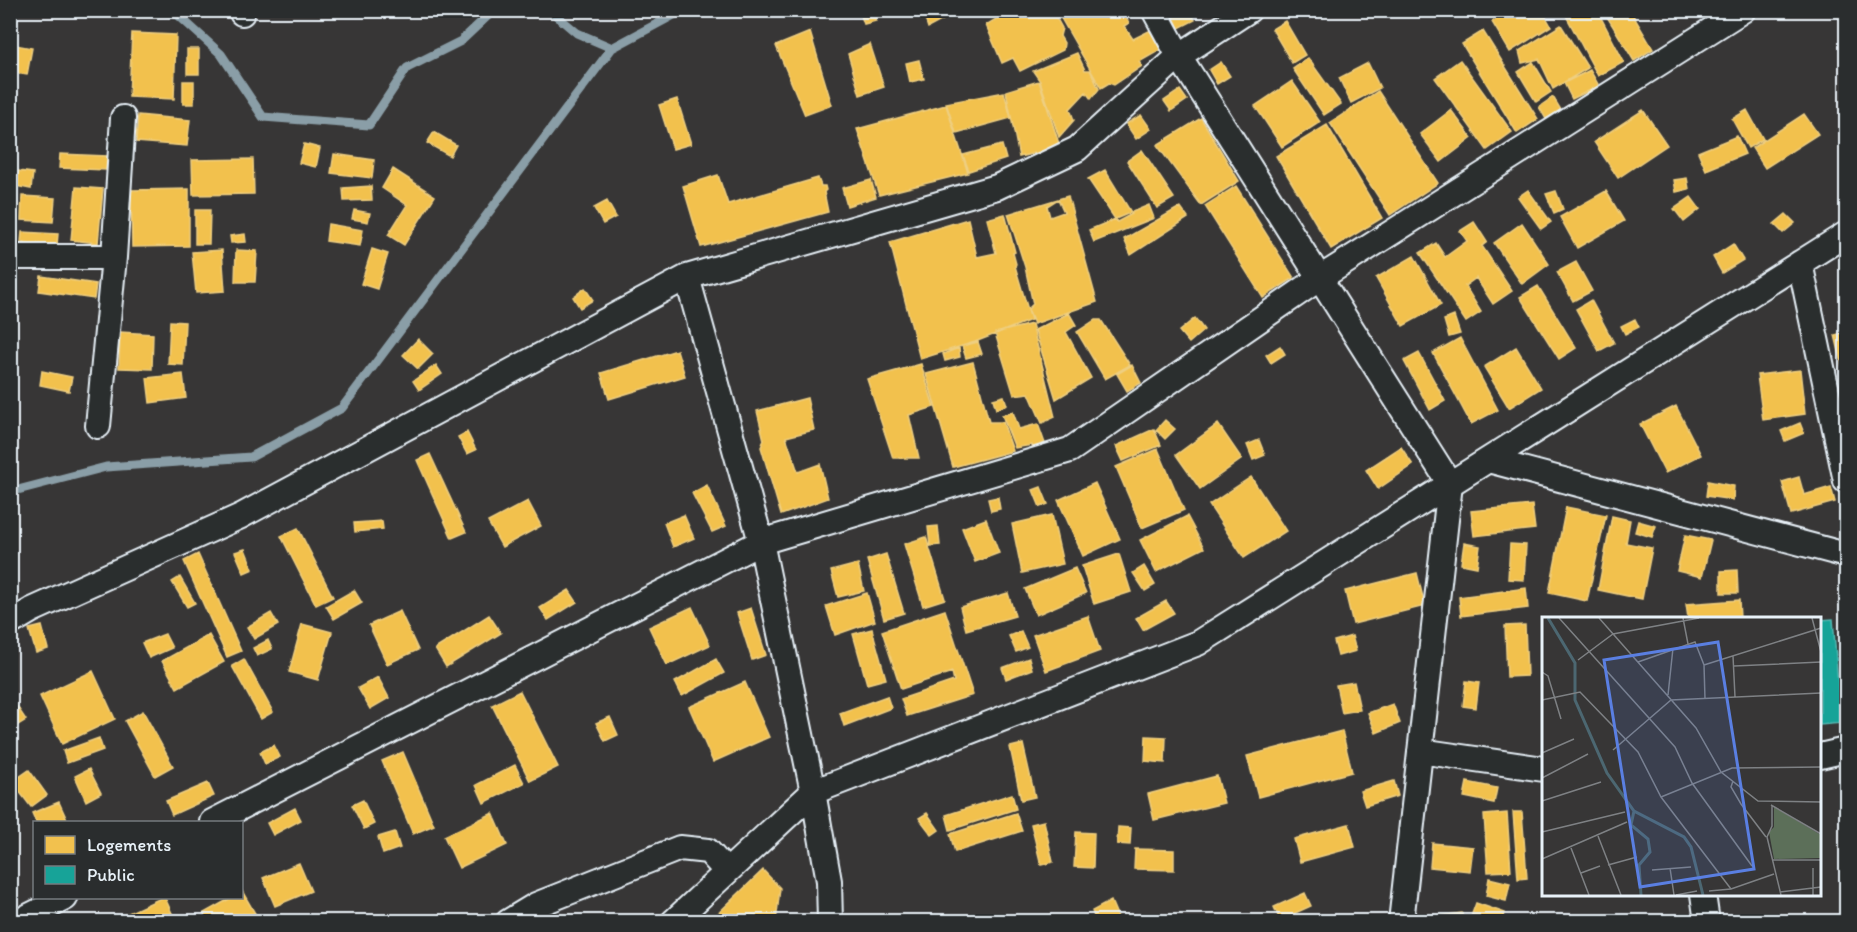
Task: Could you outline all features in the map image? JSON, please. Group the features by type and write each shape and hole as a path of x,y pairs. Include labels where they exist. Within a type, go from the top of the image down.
{"street":[{"path":"1154,10 1179,56 1450,484 1401,921"},
{"path":"10,623 32,610 242,516 687,278 997,187 1077,149 1179,56 1249,10"},
{"path":"214,821 761,542 1070,450 1320,278 1743,10"},
{"path":"98,426 114,257 123,118"},
{"path":"673,921 813,792 1198,643 1846,234"},
{"path":"10,257 114,257"},
{"path":"1800,263 1846,481"},
{"path":"687,278 761,542 813,792 829,880 830,921"},
{"path":"1488,460 1846,555"},
{"path":"1821,756 1846,750"},
{"path":"1420,751 1542,768"},
{"path":"508,921 536,905 680,848 708,850 726,871"},
{"path":"1703,896 1707,921"},
{"path":"27,917 61,899"}],"building: Logements":[{"path":"859,10 874,10 876,21 864,24"},
{"path":"922,10 955,10 956,13 928,28"},
{"path":"1011,10 1052,10 1062,28 1060,36 1064,43 1063,50 1020,71 1013,58 1002,63 986,25"},
{"path":"1064,10 1122,10 1129,23 1124,26 1133,39 1153,29 1162,49 1139,62 1142,66 1114,85 1109,83 1101,88 1058,13"},
{"path":"1171,10 1195,10 1196,13 1192,14 1195,20 1179,28"},
{"path":"1510,10 1542,10 1551,26 1510,52 1492,22"},
{"path":"1563,10 1597,10 1624,62 1598,76"},
{"path":"1603,10 1630,10 1653,49 1634,61"},
{"path":"1285,21 1305,55 1292,63 1272,29"},
{"path":"1561,25 1588,68 1553,89 1539,59 1522,63 1519,51"},
{"path":"1483,31 1538,119 1517,133 1462,44"},
{"path":"810,32 832,105 805,115 776,46"},
{"path":"132,33 176,35 174,99 129,97"},
{"path":"10,44 32,48 27,75 10,72"},
{"path":"870,44 884,87 860,95 848,54"},
{"path":"187,49 199,49 199,74 187,74"},
{"path":"1077,53 1085,70 1090,70 1099,89 1091,99 1086,92 1070,109 1074,120 1059,137 1040,81 1033,71"},
{"path":"1308,58 1341,104 1324,115 1293,69"},
{"path":"919,60 924,79 910,82 906,63"},
{"path":"1460,60 1512,132 1487,150 1435,78"},
{"path":"1221,62 1230,76 1217,84 1209,70"},
{"path":"1533,62 1551,92 1536,102 1518,72"},
{"path":"1368,63 1380,88 1351,103 1339,78"},
{"path":"1590,70 1599,86 1572,99 1564,83"},
{"path":"183,81 194,81 194,104 183,104"},
{"path":"1039,81 1060,147 1019,157 1006,91"},
{"path":"1292,81 1320,122 1282,147 1255,106"},
{"path":"1180,90 1187,100 1171,111 1164,101"},
{"path":"1378,91 1438,183 1390,215 1330,123"},
{"path":"1004,92 1011,118 956,133 946,103"},
{"path":"1553,97 1561,110 1546,119 1539,107"},
{"path":"677,99 691,144 673,149 659,105"},
{"path":"946,105 968,173 879,195 857,129"},
{"path":"1451,110 1472,138 1441,162 1420,134"},
{"path":"1643,110 1667,145 1618,178 1594,142"},
{"path":"1747,110 1763,139 1748,148 1732,119"},
{"path":"1804,114 1818,134 1765,168 1752,148"},
{"path":"138,115 190,120 187,146 136,142"},
{"path":"1141,115 1151,129 1136,139 1126,124"},
{"path":"1201,118 1239,181 1201,205 1157,145"},
{"path":"1327,125 1382,218 1331,249 1276,156"},
{"path":"434,132 456,145 450,156 427,143"},
{"path":"1737,136 1745,154 1706,170 1698,152"},
{"path":"304,144 320,148 316,167 299,163"},
{"path":"1002,145 1006,159 969,171 963,155"},
{"path":"1142,150 1174,198 1157,208 1127,161"},
{"path":"60,154 107,156 106,170 59,168"},
{"path":"334,154 374,160 372,178 331,173"},
{"path":"253,159 254,194 193,195 192,160"},
{"path":"393,169 435,196 404,245 388,235 407,205 382,188"},
{"path":"10,170 33,173 31,189 10,185"},
{"path":"1105,170 1132,214 1117,222 1088,179"},
{"path":"718,175 728,204 818,178 821,186 825,186 828,212 701,247 683,186"},
{"path":"1687,178 1689,189 1676,192 1674,180"},
{"path":"871,180 876,197 847,206 842,188"},
{"path":"371,186 372,200 344,201 343,188"},
{"path":"1236,186 1294,278 1263,298 1205,206"},
{"path":"76,187 103,189 98,243 71,240"},
{"path":"189,189 189,246 132,247 131,190"},
{"path":"1528,190 1551,222 1541,229 1518,197"},
{"path":"1556,191 1563,209 1554,213 1546,194"},
{"path":"1606,191 1624,221 1577,248 1560,217"},
{"path":"22,196 55,198 53,222 21,220"},
{"path":"1068,196 1097,302 1034,324 1028,309 1033,304 1025,267 1008,214","holes":["1058,199 1064,212 1050,217 1047,206"]},
{"path":"1691,197 1700,209 1684,222 1674,209"},
{"path":"607,201 616,217 603,224 594,208"},
{"path":"1149,205 1154,218 1094,242 1089,230"},
{"path":"1180,207 1188,218 1131,255 1124,239"},
{"path":"195,210 210,210 209,244 195,244"},
{"path":"354,210 370,213 368,222 352,219"},
{"path":"1005,214 1015,252 1013,253 1015,266 1031,320 975,342 920,359 890,242 968,219 977,257 996,253 987,219"},
{"path":"1786,214 1795,223 1783,233 1774,224"},
{"path":"1474,222 1487,242 1482,246 1512,291 1493,304 1476,278 1465,286 1481,312 1466,322 1420,253 1436,243 1445,257 1467,241 1460,231"},
{"path":"1522,223 1549,264 1522,284 1494,243"},
{"path":"328,224 363,230 360,246 326,241"},
{"path":"22,232 58,234 57,245 21,242"},
{"path":"245,234 246,242 231,243 230,236"},
{"path":"1733,244 1743,260 1722,273 1713,257"},
{"path":"372,249 388,254 377,289 361,284"},
{"path":"222,250 225,291 196,293 192,252"},
{"path":"236,250 257,251 255,282 235,282"},
{"path":"1414,256 1441,305 1403,326 1376,278"},
{"path":"1576,262 1592,291 1573,301 1557,272"},
{"path":"41,276 96,284 94,299 39,291"},
{"path":"1538,286 1576,348 1559,359 1520,297"},
{"path":"585,288 593,300 580,308 573,297"},
{"path":"1591,300 1614,343 1599,351 1576,309"},
{"path":"1069,313 1076,325 1066,332 1091,378 1056,399 1035,330"},
{"path":"1454,316 1460,334 1449,337 1444,320"},
{"path":"1195,318 1204,330 1189,343 1179,331"},
{"path":"1635,319 1639,327 1625,334 1621,326"},
{"path":"1095,320 1101,320 1130,365 1105,379 1077,332"},
{"path":"170,321 185,322 183,365 168,364"},
{"path":"1032,324 1055,417 1042,423 1029,393 1014,395 995,333"},
{"path":"120,332 153,334 152,369 119,368"},
{"path":"1846,332 1846,380 1835,335"},
{"path":"1460,338 1498,410 1471,424 1433,353"},
{"path":"418,339 433,354 418,369 403,355"},
{"path":"978,342 982,354 966,358 962,346"},
{"path":"1280,346 1285,354 1271,363 1266,355"},
{"path":"1516,347 1541,388 1509,408 1484,367"},
{"path":"959,348 960,357 945,361 943,354"},
{"path":"677,350 685,376 609,399 601,373"},
{"path":"1419,353 1445,401 1430,410 1404,361"},
{"path":"973,362 989,422 1003,422 1013,451 953,467 926,374"},
{"path":"921,364 934,407 909,415 919,458 893,458 867,379"},
{"path":"436,365 442,374 419,390 413,381"},
{"path":"1132,365 1141,383 1127,391 1117,374"},
{"path":"1800,370 1805,414 1763,420 1757,375"},
{"path":"42,371 72,377 69,391 40,385"},
{"path":"183,374 186,398 150,403 147,378"},
{"path":"1004,396 1007,405 996,409 993,399"},
{"path":"807,398 814,430 786,437 798,472 820,464 828,498 781,515 761,447 764,440 757,411"},
{"path":"1676,406 1701,455 1665,473 1640,424"},
{"path":"1013,412 1019,429 1038,424 1048,452 1034,456 1032,445 1015,448 1002,415"},
{"path":"1165,420 1175,429 1165,439 1156,430"},
{"path":"1800,423 1804,433 1785,441 1781,431"},
{"path":"1218,424 1242,459 1200,489 1176,455"},
{"path":"1154,429 1161,445 1123,461 1116,446"},
{"path":"467,432 476,450 467,454 458,437"},
{"path":"1259,440 1265,455 1253,460 1247,445"},
{"path":"1401,447 1413,465 1378,489 1366,470"},
{"path":"1158,449 1184,510 1142,528 1116,467"},
{"path":"430,454 466,532 452,538 417,460"},
{"path":"1251,477 1286,531 1244,558 1209,505"},
{"path":"1799,477 1804,495 1831,487 1835,502 1791,514 1782,482"},
{"path":"1708,481 1734,486 1733,500 1706,496"},
{"path":"1095,483 1120,539 1083,556 1058,500"},
{"path":"707,485 726,526 712,532 692,493"},
{"path":"1041,487 1048,504 1040,507 1033,490"},
{"path":"998,497 1000,509 991,511 988,499"},
{"path":"528,501 541,526 502,547 488,522"},
{"path":"1532,505 1535,529 1474,536 1471,511"},
{"path":"1566,507 1606,515 1587,601 1549,593"},
{"path":"684,515 694,538 673,547 664,523"},
{"path":"1052,515 1063,564 1022,573 1012,524"},
{"path":"1187,516 1204,548 1156,572 1140,540"},
{"path":"1612,516 1630,520 1626,543 1652,548 1642,599 1598,590"},
{"path":"986,519 999,553 975,562 962,528"},
{"path":"382,521 383,529 355,532 354,523"},
{"path":"1638,521 1656,526 1652,537 1635,532"},
{"path":"938,526 940,545 930,546 928,527"},
{"path":"298,528 333,597 316,605 281,536"},
{"path":"1685,535 1711,540 1702,577 1677,571"},
{"path":"926,537 945,599 923,606 904,544"},
{"path":"1464,543 1480,546 1477,567 1461,564"},
{"path":"1510,544 1526,545 1524,580 1508,579"},
{"path":"245,549 253,569 244,573 235,552"},
{"path":"198,554 241,651 227,657 184,561"},
{"path":"886,554 904,613 884,619 867,560"},
{"path":"1119,554 1131,592 1094,604 1082,566"},
{"path":"858,564 864,591 838,597 831,571"},
{"path":"1144,566 1155,585 1145,591 1133,573"},
{"path":"1075,568 1086,593 1036,615 1025,589"},
{"path":"1737,570 1738,593 1721,593 1721,571"},
{"path":"1417,573 1425,606 1353,624 1345,591"},
{"path":"180,577 195,603 187,607 172,582"},
{"path":"1526,588 1528,608 1461,616 1459,597"},
{"path":"354,590 362,603 334,619 326,606"},
{"path":"569,590 577,602 548,620 540,608"},
{"path":"867,593 875,621 835,635 826,606"},
{"path":"1008,593 1015,616 966,630 960,607"},
{"path":"1739,600 1740,617 1688,617 1686,604"},
{"path":"1166,601 1174,613 1143,630 1136,618"},
{"path":"692,607 710,645 667,665 649,627"},
{"path":"751,608 766,655 752,660 737,613"},
{"path":"945,610 973,695 907,716 901,699 954,681 952,672 901,689 882,631"},
{"path":"400,611 418,650 387,664 369,625"},
{"path":"271,613 278,625 254,639 247,627"},
{"path":"489,615 501,633 446,667 435,649"},
{"path":"1088,616 1100,651 1046,671 1033,635"},
{"path":"302,624 332,632 318,680 289,672"},
{"path":"1525,625 1527,676 1507,677 1505,626"},
{"path":"42,626 48,649 36,653 29,629"},
{"path":"872,629 886,679 867,684 853,634"},
{"path":"1021,631 1028,647 1016,652 1009,636"},
{"path":"165,634 172,648 149,658 142,643"},
{"path":"209,635 224,662 177,688 162,661"},
{"path":"1352,636 1356,651 1338,656 1334,641"},
{"path":"268,640 272,649 257,656 253,648"},
{"path":"1029,658 1032,669 1006,679 1002,668"},
{"path":"244,659 273,712 261,719 232,666"},
{"path":"716,659 724,673 682,696 675,682"},
{"path":"93,671 115,719 62,744 40,696"},
{"path":"378,677 389,698 370,709 358,688"},
{"path":"1466,681 1479,683 1476,708 1463,706"},
{"path":"745,682 769,737 713,762 689,707"},
{"path":"1354,682 1360,710 1342,713 1336,685"},
{"path":"520,691 558,767 530,781 492,705"},
{"path":"10,696 26,720 10,730"},
{"path":"887,696 891,708 844,726 840,713"},
{"path":"1393,704 1400,723 1376,733 1368,713"},
{"path":"143,711 173,766 155,776 125,721"},
{"path":"610,717 618,735 605,741 596,723"},
{"path":"1342,731 1352,772 1258,797 1247,756"},
{"path":"1146,736 1166,737 1165,763 1145,761"},
{"path":"99,738 103,750 67,763 63,751"},
{"path":"1023,744 1035,797 1021,800 1010,747"},
{"path":"274,745 280,757 265,764 260,752"},
{"path":"403,752 434,825 413,834 382,761"},
{"path":"515,765 524,783 484,803 476,785"},
{"path":"89,769 101,793 86,801 75,776"},
{"path":"29,770 47,795 31,807 12,782"},
{"path":"1217,776 1224,803 1154,820 1148,794"},
{"path":"1394,781 1398,796 1365,806 1360,791"},
{"path":"1467,782 1497,788 1494,803 1464,797"},
{"path":"208,783 214,796 172,815 166,801"},
{"path":"1012,794 1016,809 950,830 946,815"},
{"path":"363,800 374,824 364,829 352,805"},
{"path":"59,802 68,821 36,821 32,813"},
{"path":"295,808 301,820 273,835 267,823"},
{"path":"1513,812 1522,812 1527,878 1518,879"},
{"path":"493,813 507,845 459,868 444,836"},
{"path":"927,813 939,830 932,835 919,818"},
{"path":"1016,813 1022,831 955,852 950,834"},
{"path":"1507,813 1511,871 1488,872 1484,815"},
{"path":"1044,821 1053,862 1041,865 1031,824"},
{"path":"1349,824 1355,847 1300,862 1294,839"},
{"path":"1118,827 1131,828 1130,845 1117,844"},
{"path":"395,832 400,848 383,854 378,837"},
{"path":"1076,832 1094,833 1093,868 1074,867"},
{"path":"1432,843 1473,847 1470,871 1430,867"},
{"path":"1135,849 1174,850 1174,870 1134,869"},
{"path":"299,863 311,891 275,906 263,878"},
{"path":"763,870 780,888 776,922 752,922 753,916 746,922 709,922"},
{"path":"1489,878 1510,883 1506,901 1486,896"},
{"path":"243,893 260,922 209,922 204,913 229,899 243,899"},
{"path":"1305,893 1311,906 1280,920 1274,907"},
{"path":"159,899 165,899 176,922 122,922 120,917"},
{"path":"1111,901 1120,922 1096,922 1092,911"},
{"path":"1476,903 1505,913 1502,922 1469,922"},
{"path":"1462,913 1463,920 1433,922 1433,917"}],"building: Public":[{"path":"1833,619 1841,723 1821,725 1821,620"}],"waterway":[{"path":"160,10 178,15 221,54 263,117 369,125 407,68 461,41 494,10"},
{"path":"550,10 577,33 612,48"},
{"path":"10,492 106,467 251,457 342,408 612,48 683,10"}]}
